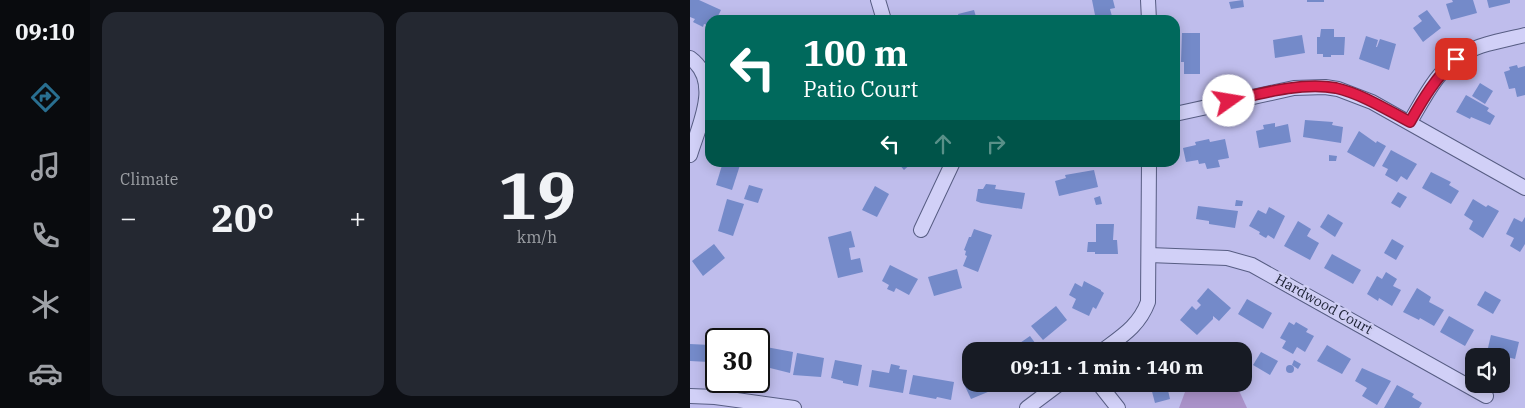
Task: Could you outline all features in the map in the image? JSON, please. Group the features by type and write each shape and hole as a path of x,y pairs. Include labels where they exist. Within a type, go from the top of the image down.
{"street":[{"path":"878,0 882,15"},
{"path":"1148,0 1149,15"},
{"path":"1410,122 1426,93 1456,59 1478,48 1525,36"},
{"path":"690,58 701,68 705,76"},
{"path":"1180,113 1294,88 1324,87 1352,93 1410,122 1525,188"},
{"path":"690,155 705,102"},
{"path":"921,230 951,167"},
{"path":"1114,342 1133,327 1143,315 1148,302 1150,255 1149,167"},
{"name":"Hardwood Court","path":"1150,255 1227,258 1252,265 1486,396"},
{"path":"1027,408 1048,392"},
{"path":"1105,392 1118,408"},
{"path":"690,396 725,398 794,408"}],"shaded area":[{"path":"1185,392 1240,392 1247,408 1179,408"}],"building":[{"path":"690,0 699,0 721,10 718,15 705,15 705,24 703,27 693,22 695,19 690,17"},
{"path":"1092,0 1113,0 1115,8 1110,9 1112,15 1095,15"},
{"path":"1243,0 1244,7 1231,9 1229,2"},
{"path":"1307,0 1324,0 1324,2 1307,2"},
{"path":"1452,0 1473,0 1477,13 1451,20 1446,4 1453,2"},
{"path":"1487,0 1510,0 1510,3 1489,8"},
{"path":"974,10 976,15 958,15"},
{"path":"1427,10 1441,28 1423,42 1413,28 1422,21 1418,16"},
{"path":"1321,29 1334,29 1334,37 1345,37 1344,55 1323,57 1323,54 1317,54 1317,37 1320,37"},
{"path":"1182,33 1200,33 1200,74 1184,74 1184,62 1181,62"},
{"path":"1302,35 1305,53 1275,58 1273,40"},
{"path":"1366,36 1378,40 1376,47 1380,39 1396,44 1389,70 1359,59"},
{"path":"1517,65 1518,68 1525,66 1525,95 1517,97 1515,88 1509,89 1504,72 1510,70 1509,67"},
{"path":"1480,83 1493,91 1485,104 1472,96"},
{"path":"1466,95 1489,108 1487,111 1495,116 1490,125 1471,117 1470,119 1456,112"},
{"path":"1305,120 1333,122 1332,125 1343,127 1341,143 1303,137"},
{"path":"1275,123 1275,127 1288,124 1291,142 1259,148 1256,131 1264,129 1263,125"},
{"path":"1359,131 1376,143 1377,141 1386,146 1374,167 1347,152"},
{"path":"1209,139 1210,142 1225,139 1229,158 1218,160 1220,167 1207,169 1205,163 1199,164 1198,160 1186,162 1183,148 1196,145 1195,142"},
{"path":"1391,150 1417,164 1407,180 1401,176 1397,182 1385,175 1388,169 1382,166"},
{"path":"1329,155 1337,156 1336,161 1329,161"},
{"path":"721,167 739,167 732,190 716,185"},
{"path":"1094,170 1098,187 1059,196 1055,181 1066,178 1065,175"},
{"path":"1431,172 1451,182 1449,185 1459,191 1451,204 1422,188"},
{"path":"986,184 996,185 995,189 1025,193 1022,209 976,201 978,189 983,189"},
{"path":"749,185 763,189 758,203 744,199"},
{"path":"875,186 889,194 877,217 862,210"},
{"path":"1398,192 1407,197 1400,208 1391,203"},
{"path":"1100,196 1102,204 1096,205 1094,198"},
{"path":"727,199 744,204 733,236 718,231"},
{"path":"1473,199 1486,207 1488,205 1499,211 1483,238 1469,229 1473,221 1464,215"},
{"path":"1236,200 1243,201 1242,206 1235,206"},
{"path":"1198,206 1238,211 1235,228 1209,224 1209,221 1196,219"},
{"path":"1269,207 1285,216 1274,239 1268,235 1266,238 1264,237 1259,234 1260,232 1249,226 1258,210 1266,214"},
{"path":"1328,214 1343,223 1335,237 1320,227"},
{"path":"1525,217 1525,244 1520,252 1510,246 1514,238 1506,234 1514,218 1522,222"},
{"path":"1298,221 1311,229 1307,236 1319,243 1310,260 1284,246"},
{"path":"1096,224 1114,224 1113,240 1117,240 1118,254 1087,252 1088,242 1096,242"},
{"path":"974,229 992,235 978,272 963,266 967,256 964,250"},
{"path":"851,231 855,247 849,248 851,260 860,258 863,272 838,278 828,237"},
{"path":"1392,239 1404,246 1396,260 1384,253"},
{"path":"714,244 725,258 703,276 692,261"},
{"path":"1332,254 1361,270 1353,284 1324,268"},
{"path":"890,265 918,279 909,295 896,288 894,292 887,289 889,285 882,281"},
{"path":"957,269 962,288 934,296 928,277"},
{"path":"1386,272 1397,279 1393,286 1401,290 1392,306 1379,298 1378,301 1367,294 1377,276 1382,279"},
{"path":"1084,281 1104,293 1096,309 1093,307 1089,316 1072,308 1076,299 1069,295 1075,283 1082,287"},
{"path":"1208,288 1231,308 1219,321 1213,316 1213,319 1197,335 1180,320 1192,306 1196,310 1201,305 1197,301"},
{"path":"1417,288 1431,297 1429,302 1444,310 1434,326 1420,318 1419,320 1403,312"},
{"path":"1485,291 1501,300 1493,314 1477,305"},
{"path":"1247,299 1272,313 1263,329 1238,314"},
{"path":"1056,306 1067,320 1043,340 1031,326"},
{"path":"1449,316 1474,330 1465,346 1440,332"},
{"path":"1289,322 1294,325 1296,322 1308,329 1306,332 1314,336 1305,352 1297,347 1293,354 1282,348 1286,341 1280,338"},
{"path":"1491,335 1519,342 1515,359 1510,358 1510,348 1488,348"},
{"path":"1030,336 1034,342 1021,342"},
{"path":"690,344 705,345 705,362 690,361"},
{"path":"1327,345 1351,359 1342,374 1317,361"},
{"path":"770,348 793,352 790,373 770,368"},
{"path":"1261,352 1278,361 1270,375 1253,365"},
{"path":"797,353 824,358 821,377 793,375"},
{"path":"835,360 862,365 858,386 831,378"},
{"path":"1294,360 1301,364 1298,369 1292,365"},
{"path":"891,364 900,366 899,369 907,370 903,393 869,387 872,370 889,373"},
{"path":"1290,365 1294,369 1290,373 1286,369"},
{"path":"1362,368 1391,381 1377,405 1362,396 1367,388 1355,381"},
{"path":"913,375 954,382 951,400 909,394"},
{"path":"1397,385 1414,394 1412,397 1422,403 1419,408 1384,408"},
{"path":"968,392 988,392 971,399"},
{"path":"1152,392 1168,392 1170,399 1155,403"}],"route":[{"path":"1229,101 1294,88 1324,87 1352,93 1410,122 1426,93 1456,59"}]}
